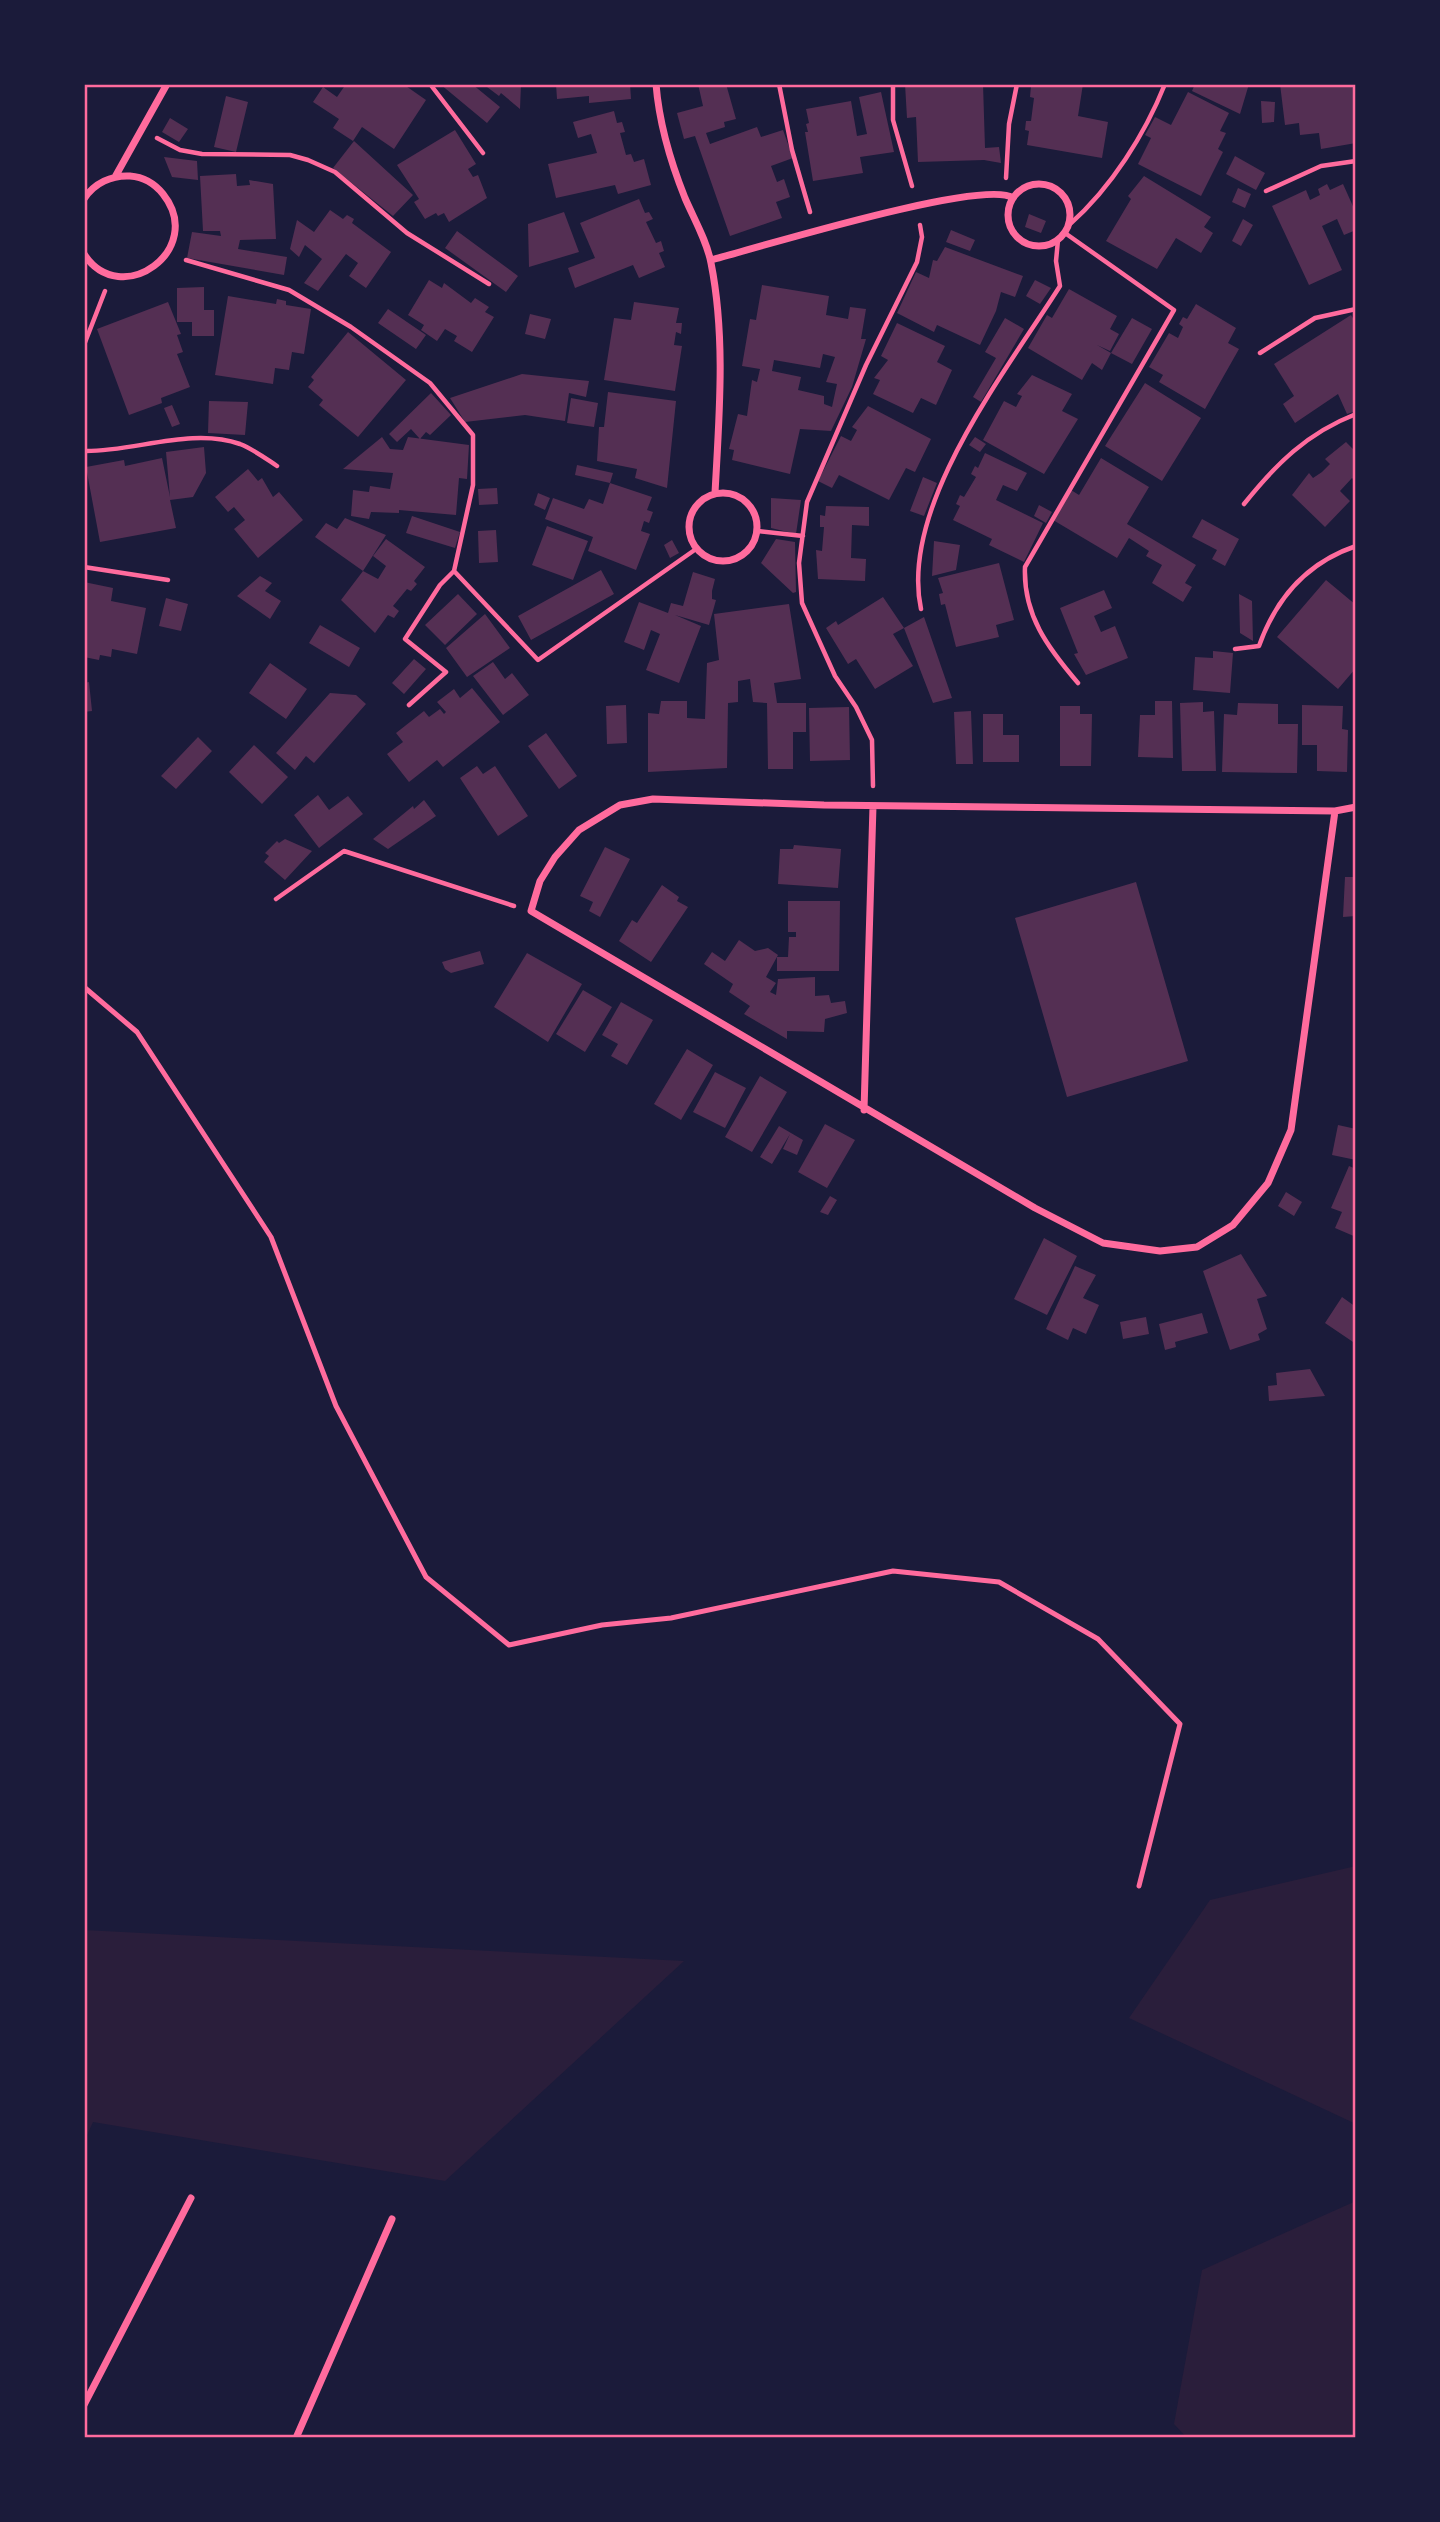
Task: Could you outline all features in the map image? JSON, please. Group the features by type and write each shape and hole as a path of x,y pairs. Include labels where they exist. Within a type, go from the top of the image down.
{"street":[{"path":"115,177 167,84"},
{"path":"656,84 658,108 680,186 711,260 719,348 715,493"},
{"path":"84,199 99,183 115,177 132,176 147,181 170,203 175,218 175,234 164,258 148,271 133,276 112,274 100,270 84,254"},
{"path":"711,260 972,194 1009,196 1028,185 1048,184 1065,195 1071,214 1070,224 1058,240 1037,246 1018,238 1008,219 1009,196"},
{"path":"726,492 746,501 753,509 758,531 748,551 727,562 704,556 696,549 688,526 696,505 715,493 726,492"},
{"path":"1335,811 1291,1130 1268,1184 1233,1225 1197,1247 1160,1251 1103,1243 1035,1208 864,1110 531,911 540,881 579,830 620,805 653,799 873,806 1335,811 1356,807"},
{"path":"864,1110 873,806"},
{"path":"84,2405 191,2198"},
{"path":"296,2438 392,2219"}],"lane":[{"path":"84,987 138,1032 271,1237 336,1406 426,1577 509,1645 602,1625 671,1618 893,1571 999,1582 1098,1639 1180,1724 1139,1886"}],"path":[{"path":"430,84 484,153"},
{"path":"779,84 792,150 816,233"},
{"path":"873,806 872,740 856,707 835,676 802,603 799,563 807,502 832,441 917,262 922,237 917,206 893,120 893,84"},
{"path":"1009,196 1009,124 1017,84"},
{"path":"1070,224 1104,189 1138,137 1165,84"},
{"path":"141,130 180,150 202,154 290,155 335,172 407,233 489,284"},
{"path":"1266,191 1321,166 1356,161"},
{"path":"1065,233 1174,310 1025,567 1024,584 1037,629 1049,650 1078,683"},
{"path":"921,608 916,584 923,534 934,497 962,444 1060,286 1056,261 1058,240"},
{"path":"164,258 218,268 289,290 351,327 430,383 473,435 473,485 454,571 440,585 405,639 446,672 409,705"},
{"path":"84,345 112,274"},
{"path":"1260,353 1315,318 1356,309"},
{"path":"1244,504 1279,462 1323,428 1356,414"},
{"path":"84,451 186,439 226,442 252,449 277,466"},
{"path":"758,531 803,536"},
{"path":"1235,649 1259,646 1270,615 1293,586 1323,560 1356,545"},
{"path":"454,571 538,660 696,549"},
{"path":"84,567 168,580"},
{"path":"276,899 344,852 531,911"}],"shaded area":[{"path":"1356,1866 1356,2124 1129,2018 1210,1900"},
{"path":"84,1930 684,1961 445,2181 93,2122 84,2142"},
{"path":"1356,2201 1356,2438 1187,2438 1174,2424 1202,2270"}],"building":[{"path":"346,84 403,84 426,100 394,149 362,127 353,141 333,128 339,119 313,102 323,87 337,97"},
{"path":"440,84 472,84 500,107 487,123"},
{"path":"483,84 521,84 520,109 501,93 499,96"},
{"path":"556,84 630,84 631,99 589,103 589,96 557,99"},
{"path":"698,84 726,84 736,119 724,122 725,127 706,133 710,144 757,127 761,137 783,130 793,158 771,166 777,182 784,179 790,197 776,202 782,218 730,236 695,136 684,139 677,113 703,106"},
{"path":"905,84 983,84 985,148 999,147 1001,163 984,160 918,162 916,117 907,118"},
{"path":"1036,84 1083,84 1078,116 1108,122 1102,158 1027,145 1029,131 1025,130 1026,121 1031,121 1034,98 1030,97 1031,86 1035,87"},
{"path":"1195,84 1249,84 1240,114 1192,91"},
{"path":"1280,84 1352,84 1356,100 1356,143 1321,149 1319,133 1300,135 1299,123 1285,125"},
{"path":"881,92 894,152 860,157 863,173 813,181 805,132 808,132 806,124 809,123 806,109 851,101 857,136 867,134 859,97"},
{"path":"1188,92 1229,113 1220,131 1226,133 1218,149 1223,152 1201,196 1138,164 1151,138 1145,135 1155,117 1171,125"},
{"path":"226,96 248,102 236,152 214,147"},
{"path":"1261,101 1275,102 1274,122 1262,123"},
{"path":"614,111 617,123 622,122 625,132 620,133 626,155 631,154 634,162 644,159 651,185 618,194 615,185 556,198 548,164 597,153 591,134 578,138 573,122"},
{"path":"170,118 188,129 179,142 162,132"},
{"path":"455,130 476,164 468,169 473,177 478,175 487,198 449,222 444,213 438,216 436,213 425,219 414,202 419,199 397,165"},
{"path":"354,141 413,195 393,216 333,168"},
{"path":"1235,156 1265,173 1256,190 1226,174"},
{"path":"164,157 197,161 198,180 172,177"},
{"path":"236,174 237,186 250,185 249,180 273,184 276,239 240,240 238,249 287,257 284,275 187,258 192,232 221,236 220,231 203,231 200,176"},
{"path":"1144,176 1211,217 1204,227 1213,233 1201,253 1176,238 1157,269 1106,241 1131,199 1128,196"},
{"path":"1327,184 1330,190 1343,184 1356,213 1356,230 1344,235 1337,219 1322,226 1342,270 1309,285 1272,206 1306,190 1310,200 1320,195 1318,189"},
{"path":"1238,188 1251,194 1245,208 1232,202"},
{"path":"639,199 645,213 649,212 653,219 646,222 656,243 661,241 664,251 659,253 665,267 639,278 633,265 575,288 568,268 595,258 580,223"},
{"path":"330,210 343,219 347,215 354,219 352,223 391,252 366,288 349,276 358,263 346,254 318,291 304,283 322,259 305,245 299,257 290,249 297,220 314,232"},
{"path":"564,212 579,252 529,267 528,224"},
{"path":"1029,214 1046,221 1041,233 1025,227"},
{"path":"1243,219 1253,225 1241,246 1232,241"},
{"path":"951,230 975,240 970,251 946,242"},
{"path":"457,231 518,276 506,292 445,248"},
{"path":"945,247 1023,276 1015,297 1001,292 996,311 980,345 937,325 934,332 897,313 916,272 929,278 933,260 937,261"},
{"path":"429,280 442,288 444,283 471,303 475,298 489,307 485,312 494,317 472,352 454,341 457,336 445,329 437,341 421,330 424,325 408,315"},
{"path":"1035,280 1051,288 1040,304 1026,296"},
{"path":"762,285 829,296 826,315 848,319 850,307 866,309 861,339 866,339 852,387 831,431 800,429 790,474 732,460 734,450 729,449 738,414 747,416 752,380 757,382 760,369 742,366 750,319 756,320","holes":["823,354 835,357 826,382 837,384 832,407 824,404 824,396 798,390 801,377 772,371 774,360 820,368"]},
{"path":"204,287 204,310 214,310 214,336 192,336 192,322 177,322 177,288"},
{"path":"1069,289 1117,316 1110,329 1119,334 1110,351 1097,345 1111,353 1102,370 1092,363 1082,380 1028,348 1047,315 1052,318"},
{"path":"228,296 276,304 277,299 286,301 286,305 311,309 304,354 292,352 289,370 275,368 273,384 215,375"},
{"path":"168,302 181,334 177,335 183,352 177,354 190,387 161,398 162,403 129,415 97,329"},
{"path":"634,302 679,308 676,323 682,323 681,334 676,332 674,345 682,346 675,391 604,380 614,318 631,320"},
{"path":"1196,304 1236,328 1228,343 1239,349 1205,409 1159,382 1163,375 1149,367 1169,333 1178,338 1183,327 1179,324 1183,317 1187,319"},
{"path":"388,309 426,335 416,349 378,323"},
{"path":"530,314 551,319 545,339 525,334"},
{"path":"1351,315 1356,323 1356,411 1347,414 1338,394 1295,423 1283,404 1294,396 1274,364"},
{"path":"1005,318 1024,329 981,402 973,397 996,358 985,352"},
{"path":"1132,318 1152,329 1132,364 1111,353"},
{"path":"897,323 945,346 937,362 952,370 936,405 921,398 913,413 873,394 880,380 874,378 888,360 881,356"},
{"path":"348,332 406,380 358,437 319,405 323,400 308,387 314,380 311,377"},
{"path":"522,374 589,381 586,397 569,393 565,421 525,415 465,422 450,398"},
{"path":"1032,375 1072,394 1062,411 1078,419 1044,474 983,440 1004,401 1016,407 1022,396 1017,394"},
{"path":"1145,383 1201,418 1162,481 1105,446"},
{"path":"608,392 676,401 667,488 635,478 637,469 597,461 599,427 604,427"},
{"path":"431,393 451,415 430,435 426,432 420,439 411,429 397,442 389,434"},
{"path":"571,398 598,403 594,427 567,423"},
{"path":"209,401 248,402 245,435 208,433"},
{"path":"172,405 180,424 172,427 164,408"},
{"path":"868,406 931,439 915,472 906,468 889,500 839,475 832,488 818,481 841,436 851,441 857,430 852,427"},
{"path":"382,437 390,449 403,450 408,437 469,445 467,479 459,478 456,515 399,510 399,513 371,512 369,519 351,516 353,490 369,492 370,486 390,489 393,473 343,469"},
{"path":"975,437 986,444 980,452 969,445"},
{"path":"1346,442 1356,452 1356,482 1352,478 1340,491 1350,501 1325,527 1292,495 1309,473 1313,478 1322,472 1330,464 1325,459"},
{"path":"204,447 206,473 193,497 170,500 176,528 100,542 86,467 124,460 125,466 162,458 170,497 166,452"},
{"path":"985,453 1027,473 1017,491 1003,485 996,500 1043,523 1024,562 989,545 992,539 953,520 960,506 956,504 960,495 964,497 976,477 971,474 975,466 978,468"},
{"path":"1101,458 1149,487 1127,524 1196,565 1185,583 1192,587 1183,602 1152,583 1162,565 1146,556 1149,551 1129,538 1117,558 1053,520 1071,490 1079,495"},
{"path":"577,465 613,473 610,483 575,475"},
{"path":"248,469 258,481 262,478 273,497 279,492 303,520 258,558 234,529 245,520 234,507 228,512 215,497"},
{"path":"923,477 937,483 924,516 910,511"},
{"path":"610,483 652,497 647,510 653,512 649,523 644,521 641,531 650,534 636,570 588,551 593,537 545,519 553,498 584,509 589,499 603,504"},
{"path":"497,488 498,504 479,505 478,489"},
{"path":"538,493 550,498 545,510 534,505"},
{"path":"771,498 801,500 796,534 771,528"},
{"path":"1039,505 1052,512 1046,523 1034,516"},
{"path":"826,506 869,507 869,526 852,525 851,558 866,559 865,581 818,579 816,550 822,551 824,527 820,527 820,515 825,516"},
{"path":"412,516 460,532 455,548 406,533"},
{"path":"345,518 386,535 363,571 315,537 326,523 337,529"},
{"path":"1202,519 1239,539 1225,566 1212,559 1217,550 1192,537"},
{"path":"547,526 588,541 573,580 532,565"},
{"path":"496,530 498,562 479,563 478,531"},
{"path":"386,539 425,567 414,581 417,584 411,591 407,589 393,606 399,611 394,618 388,615 375,633 341,600 363,571 378,579 386,566 373,556"},
{"path":"776,539 795,542 796,592 793,593 761,563"},
{"path":"672,540 679,553 670,558 664,545"},
{"path":"934,541 960,545 956,570 932,576"},
{"path":"999,563 1014,620 996,625 999,637 956,647 945,604 941,605 939,594 943,593 938,578"},
{"path":"601,570 614,594 531,640 518,616"},
{"path":"693,572 715,579 712,599 716,600 709,625 675,615 701,626 679,683 646,670 660,634 651,630 644,650 624,642 639,602 668,613 671,603 683,606"},
{"path":"260,576 272,583 265,591 281,601 270,619 237,596"},
{"path":"1326,580 1356,605 1356,668 1338,689 1277,637"},
{"path":"84,582 113,588 111,601 146,608 137,654 112,649 111,657 100,655 99,660 84,657"},
{"path":"1104,590 1112,608 1094,616 1101,632 1115,626 1128,658 1086,675 1074,654 1078,653 1060,608"},
{"path":"458,594 477,614 445,645 425,625"},
{"path":"1239,594 1252,601 1253,641 1240,633"},
{"path":"883,597 904,628 893,634 913,666 875,689 856,659 848,664 826,628 836,621 838,625"},
{"path":"166,598 188,604 181,631 159,626"},
{"path":"789,604 801,679 774,683 777,703 806,703 806,732 793,732 793,769 768,769 767,703 753,702 750,679 738,681 738,702 728,703 727,768 648,772 648,713 659,714 661,701 687,701 687,718 705,719 707,663 719,660 714,614"},
{"path":"485,614 510,648 467,677 446,648"},
{"path":"924,617 952,698 933,703 904,628"},
{"path":"320,625 360,648 349,667 309,643"},
{"path":"1213,651 1233,653 1230,693 1193,690 1195,657 1213,658"},
{"path":"414,659 426,669 404,694 392,683"},
{"path":"493,662 505,679 512,673 529,695 503,715 473,676"},
{"path":"270,663 307,689 286,719 249,693"},
{"path":"89,682 92,711 84,712 84,683"},
{"path":"472,688 500,722 443,767 437,760 409,782 387,754 403,742 396,733 424,711 429,717 440,709 444,714 446,712 437,702 454,689 460,698"},
{"path":"330,693 356,695 366,704 314,763 306,756 295,770 276,753"},
{"path":"1155,701 1172,701 1173,758 1138,757 1140,715 1155,715"},
{"path":"1203,702 1203,712 1214,711 1216,771 1182,771 1180,703"},
{"path":"1238,703 1278,704 1278,724 1298,724 1297,773 1222,772 1224,714 1237,715"},
{"path":"626,705 627,743 607,744 606,706"},
{"path":"1302,705 1343,706 1342,729 1348,730 1347,772 1317,771 1317,745 1302,745"},
{"path":"1060,706 1080,706 1080,714 1092,714 1091,766 1060,766"},
{"path":"849,707 850,760 810,761 809,708"},
{"path":"1353,708 1356,708 1356,754 1353,754"},
{"path":"971,711 973,764 956,764 954,712"},
{"path":"983,714 1003,714 1003,735 1019,735 1019,762 983,762"},
{"path":"546,733 577,776 559,789 528,746"},
{"path":"198,737 212,751 176,789 161,776"},
{"path":"254,745 288,777 262,804 229,772"},
{"path":"477,766 483,774 495,766 528,816 498,836 460,778"},
{"path":"318,795 329,810 348,796 363,814 319,848 294,815"},
{"path":"424,800 436,816 388,849 373,839 413,806 414,809"},
{"path":"285,839 312,851 285,880 264,862 269,856 265,853 277,841 279,843"},
{"path":"794,845 841,849 838,888 778,884 780,849 793,849"},
{"path":"605,847 630,859 600,917 589,911 593,902 580,896"},
{"path":"1345,877 1356,877 1356,916 1343,917"},
{"path":"1136,882 1188,1061 1067,1097 1015,918"},
{"path":"662,885 679,897 677,901 688,907 651,962 619,941 632,920 637,923"},
{"path":"788,901 840,901 839,971 777,971 777,957 788,957 789,937 796,937 796,932 788,932"},
{"path":"739,940 755,951 768,948 778,955 766,977 776,983 770,992 776,995 778,979 815,977 815,996 829,995 831,1003 845,1001 847,1013 825,1019 824,1032 787,1031 787,1039 744,1014 750,1006 729,992 733,984 704,964 712,952 725,961"},
{"path":"480,951 484,964 451,973 445,969 442,962"},
{"path":"527,953 582,984 548,1042 494,1007"},
{"path":"583,990 612,1007 585,1052 556,1034"},
{"path":"621,1002 653,1020 627,1065 611,1056 618,1044 602,1035"},
{"path":"687,1049 713,1065 681,1120 654,1104"},
{"path":"715,1072 746,1088 725,1128 693,1112"},
{"path":"760,1076 787,1092 752,1152 725,1137"},
{"path":"825,1124 855,1140 827,1188 798,1172"},
{"path":"1338,1125 1356,1129 1356,1160 1332,1155"},
{"path":"779,1126 803,1140 797,1155 783,1149 790,1134 772,1164 760,1157"},
{"path":"1349,1166 1356,1169 1356,1237 1335,1228 1342,1212 1331,1208"},
{"path":"1286,1192 1302,1202 1294,1216 1278,1206"},
{"path":"830,1196 837,1200 828,1215 820,1212"},
{"path":"1044,1238 1077,1256 1047,1315 1014,1299"},
{"path":"1241,1254 1267,1296 1257,1299 1267,1329 1258,1334 1260,1340 1230,1350 1203,1271"},
{"path":"1075,1266 1096,1275 1083,1298 1099,1305 1086,1334 1073,1328 1068,1340 1046,1329"},
{"path":"1342,1297 1356,1307 1356,1344 1325,1323"},
{"path":"1202,1313 1208,1333 1175,1342 1176,1347 1165,1350 1159,1324"},
{"path":"1146,1317 1149,1334 1123,1339 1120,1322"},
{"path":"1310,1369 1325,1396 1269,1401 1268,1386 1277,1385 1276,1373"}]}
